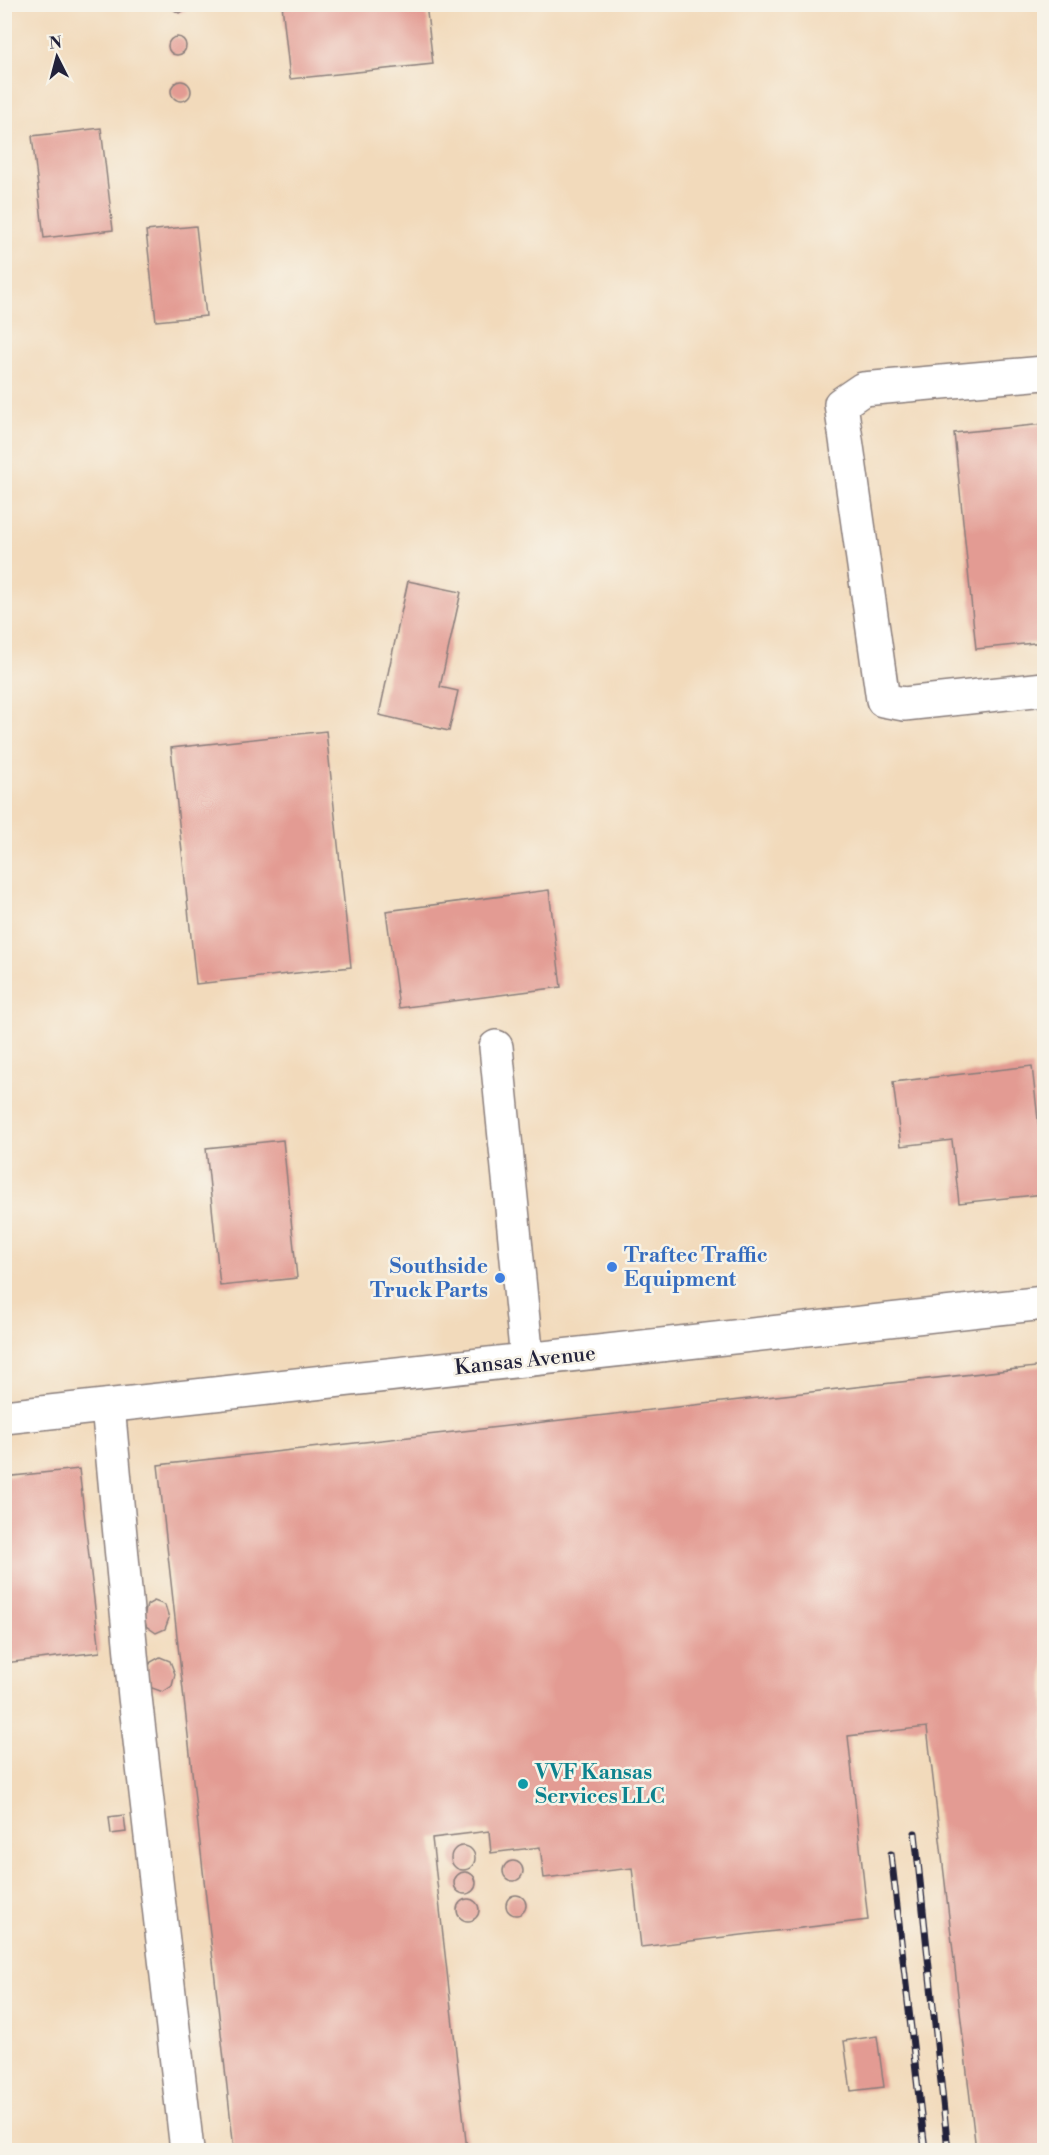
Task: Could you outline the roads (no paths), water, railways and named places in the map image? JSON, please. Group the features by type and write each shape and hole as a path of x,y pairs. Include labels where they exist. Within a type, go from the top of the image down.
{"main road":[{"path":"1044,373 863,389 841,404 883,700 904,704 1044,689"},
{"path":"496,1047 527,1360"},
{"name":"Kansas Avenue","path":"4,1417 1044,1303"},
{"path":"108,1406 135,1697 187,2151"}],"railway":[{"path":"915,1833 948,2150"},
{"path":"891,1854 925,2150"}],"place":[{"name":"Traftec Traffic Equipment","path":"612,1267"},
{"name":"Southside Truck Parts","path":"500,1278"},
{"name":"VVF Kansas Services LLC","path":"523,1784"}]}
